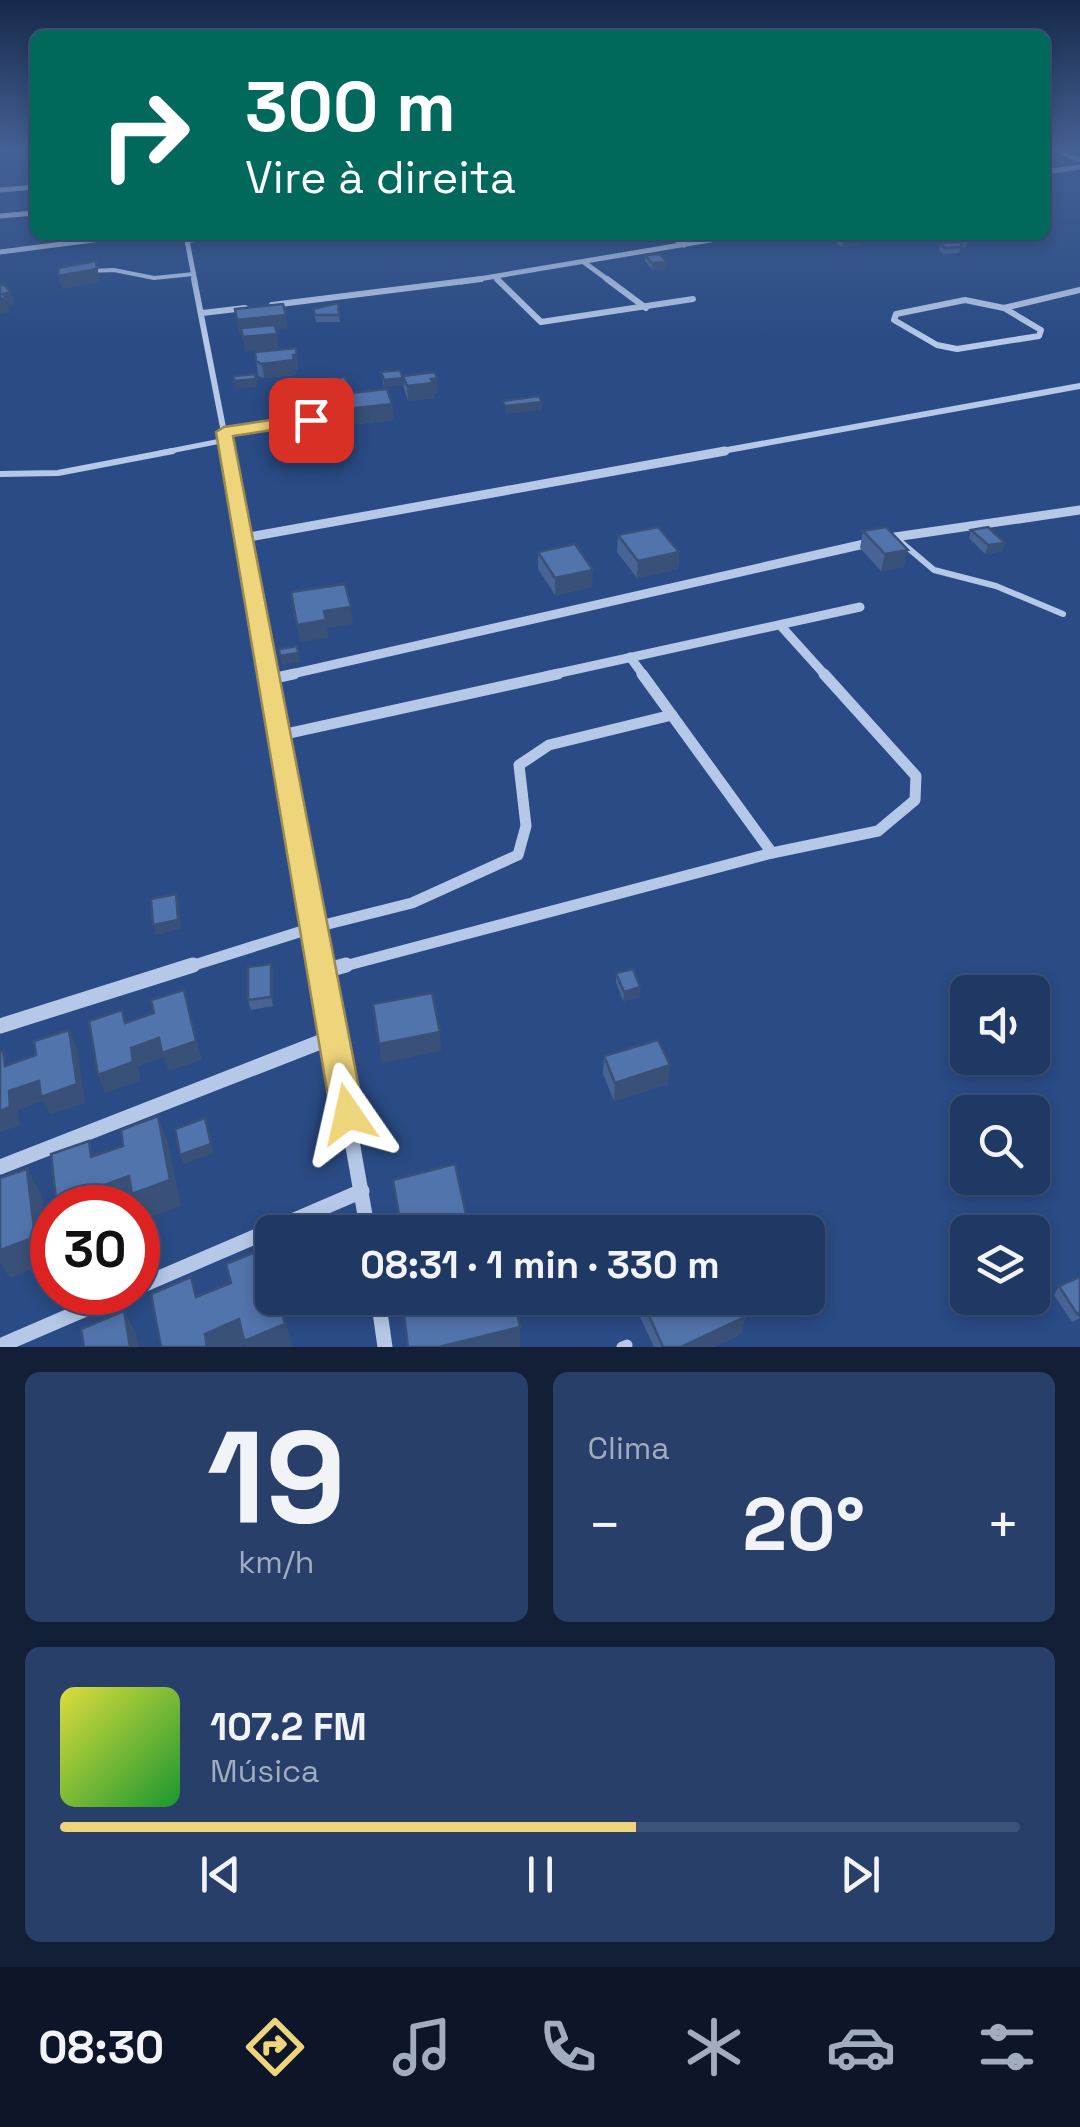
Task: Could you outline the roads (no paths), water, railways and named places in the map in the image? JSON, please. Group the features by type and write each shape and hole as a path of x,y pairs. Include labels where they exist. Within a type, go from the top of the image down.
{"street":[{"path":"0,216 30,213"},
{"path":"0,252 89,240"},
{"path":"186,240 271,679 365,1215"},
{"path":"676,240 684,245"},
{"path":"202,314 496,278 712,240"},
{"path":"584,263 646,308"},
{"path":"496,278 542,322 693,299"},
{"path":"1004,308 1041,330 1039,336 957,349 936,344 894,320 896,314 965,300 1004,308 1080,293"},
{"path":"244,538 1080,386"},
{"path":"271,679 895,536 1080,510"},
{"path":"280,735 860,607"},
{"path":"321,972 772,852 878,831 914,800 916,776 780,624"},
{"path":"630,658 772,852"},
{"path":"0,1026 312,928 412,903 518,855 526,826 519,764 549,745 672,715"},
{"path":"0,1167 333,1037"},
{"path":"160,1278 362,1192"},
{"path":"0,1346 72,1315"},
{"path":"380,1315 385,1347"}],"lane":[{"path":"84,271 114,270 154,278 194,274"},
{"path":"0,474 58,474 311,420"},
{"path":"895,536 934,570 996,586 1063,614"}]}
